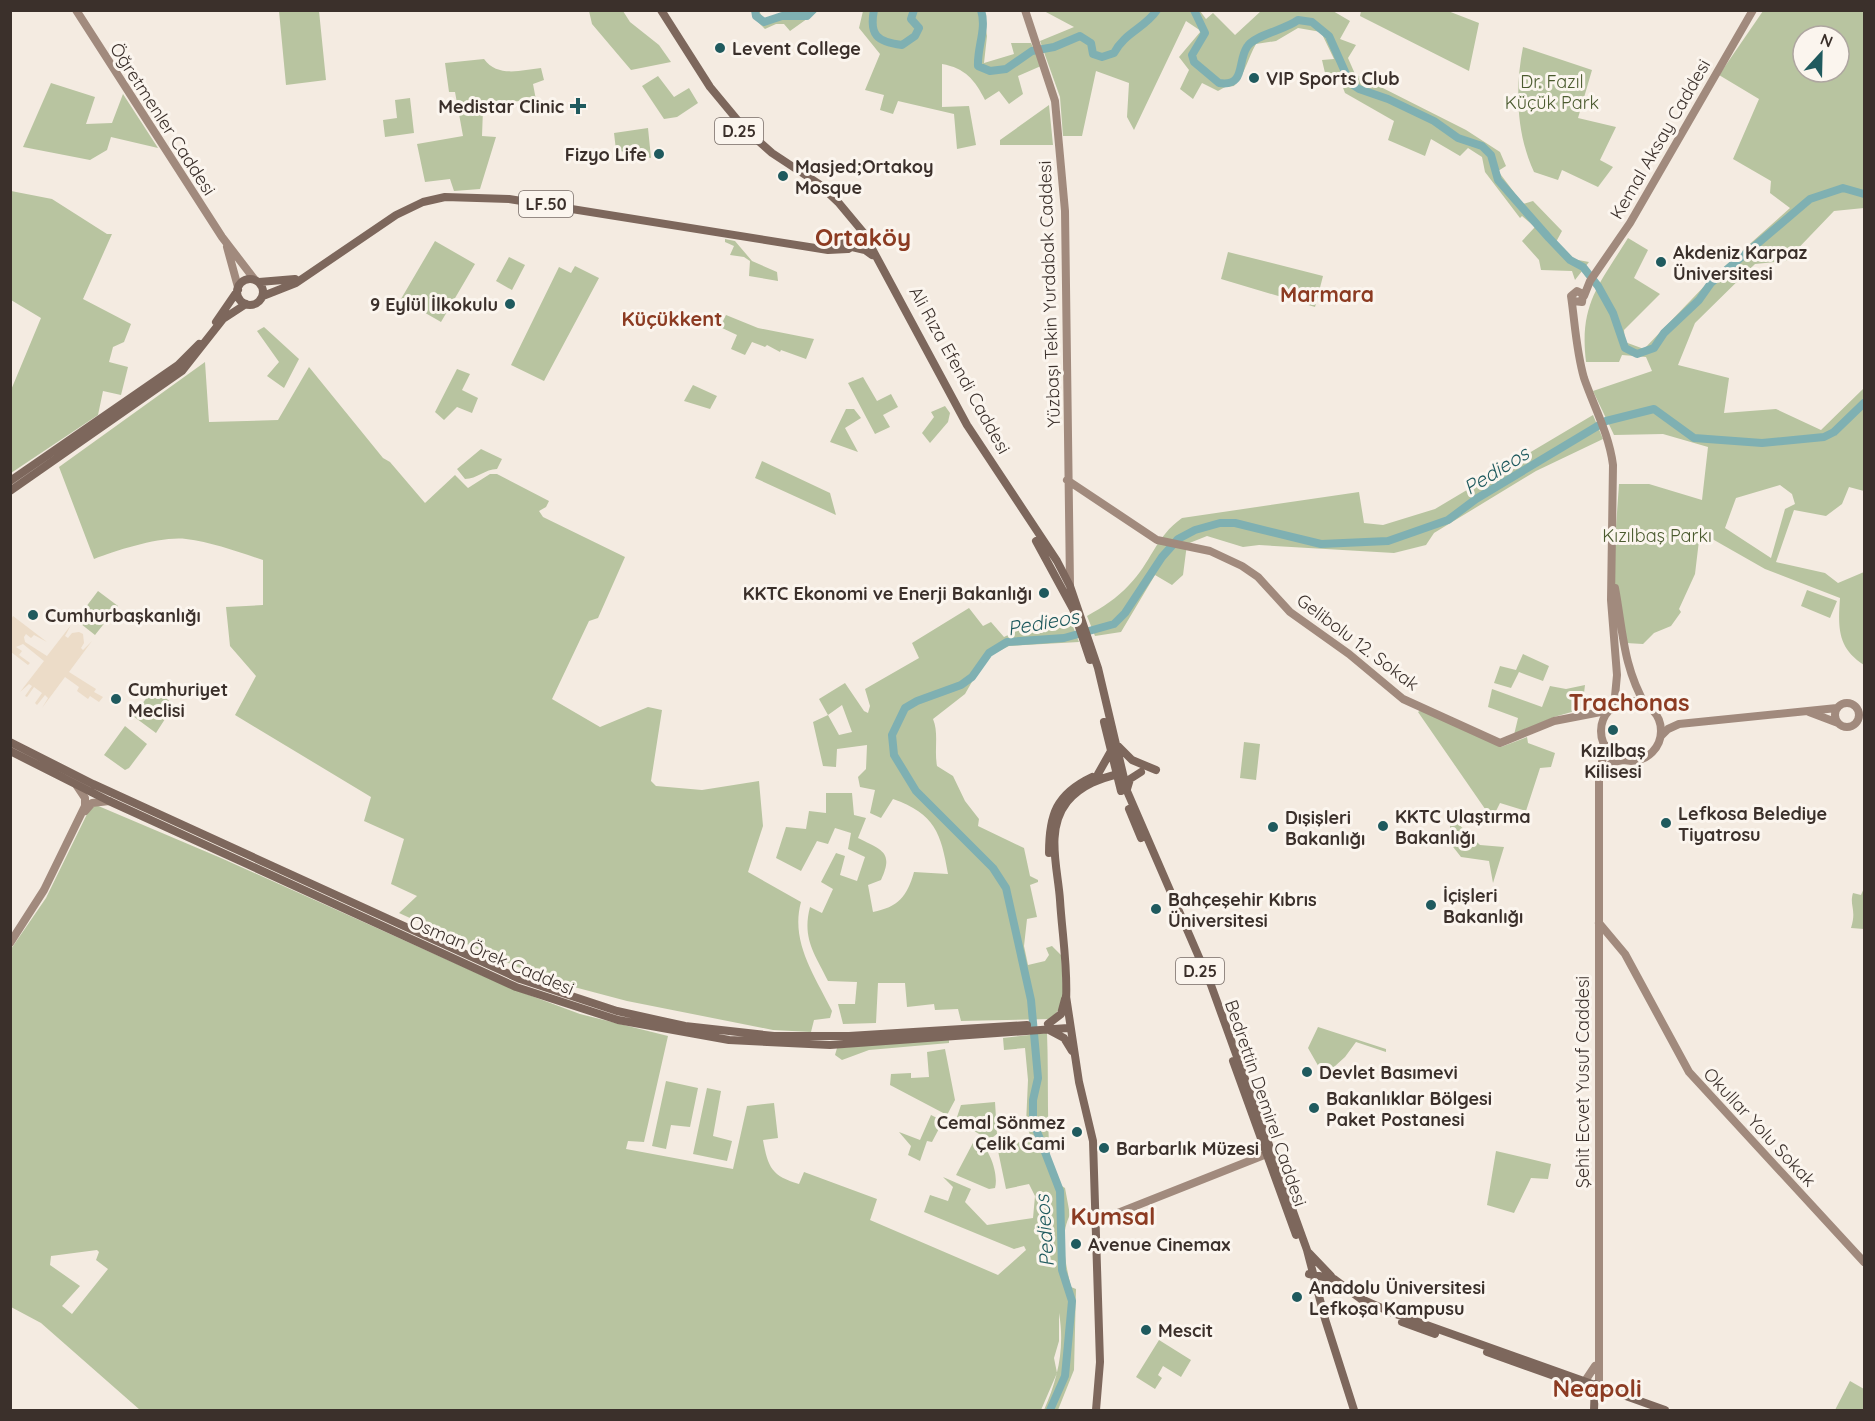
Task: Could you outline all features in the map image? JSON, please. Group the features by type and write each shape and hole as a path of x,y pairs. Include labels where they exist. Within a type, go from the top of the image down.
{"main road":[{"name":"Öğretmenler Caddesi","path":"76,10 226,243 257,281"},
{"name":"D.25","path":"654,10 706,91 740,132 829,199 863,236"},
{"name":"Ali Rıza Efendi Caddesi","path":"661,10 710,87 738,122 772,153 825,190 857,224 957,416 1054,563"},
{"name":"Yüzbaşı Tekin Yurdabak Caddesi","path":"1025,10 1055,101 1065,211 1070,586"},
{"name":"Kemal Aksay Caddesi","path":"1575,292 1590,281 1630,224 1753,10"},
{"name":"LF.50","path":"10,491 182,371 223,319 246,304 256,303 262,297 302,278 396,215 423,202 453,196 519,200 810,246 841,250 852,248"},
{"name":"Ali Rıza Efendi Caddesi","path":"863,236 967,425 1054,563"},
{"name":"LF.50","path":"810,246 845,244 863,236"},
{"path":"852,248 863,236"},
{"name":"Öğretmenler Caddesi","path":"226,243 238,288"},
{"path":"852,248 865,250 872,255"},
{"name":"LF.50","path":"238,288 243,281 302,278"},
{"path":"257,281 263,289 262,297"},
{"name":"Kemal Aksay Caddesi","path":"1574,324 1590,281"},
{"path":"238,288 239,298 246,304"},
{"path":"10,481 179,364 201,342 238,288"},
{"path":"1583,299 1575,292 1571,296 1580,364 1610,443 1614,478 1611,600 1617,675 1612,709 1602,727"},
{"path":"1573,302 1583,299"},
{"name":"Gelibolu 12. Sokak","path":"1067,480 1156,540 1219,554 1251,571 1290,612 1349,654 1403,699 1479,735 1500,743 1554,721 1612,709"},
{"path":"1054,563 1068,547"},
{"name":"D.25","path":"1054,563 1070,586 1088,644 1119,771"},
{"name":"D.25","path":"1054,563 1076,608"},
{"path":"1613,581 1626,661 1632,681 1646,706 1657,716 1679,724"},
{"path":"1612,709 1630,702 1646,706"},
{"path":"1600,773 1612,762 1647,757 1668,729 1679,724 1807,711 1838,708 1848,704 1860,709 1860,722 1848,727 1807,711"},
{"path":"1838,708 1835,715 1838,723"},
{"path":"1587,715 1599,721 1605,745 1623,760"},
{"path":"1657,716 1661,737"},
{"name":"Osman Örek Caddesi","path":"10,742 93,784 520,979 617,1011 685,1026 774,1036 849,1036 1069,1025"},
{"name":"Şehit Ecvet Yusuf Caddesi","path":"1595,1406 1599,1375 1597,1364 1600,773 1605,745"},
{"path":"1099,776 1114,747 1132,760 1156,770"},
{"name":"Osman Örek Caddesi","path":"10,752 109,801 516,987 618,1020 729,1040 831,1045 1023,1027"},
{"path":"1096,1410 1100,1362 1093,1141 1072,1051 1060,922 1051,876 1050,823 1054,811 1069,792 1099,776 1119,771"},
{"name":"Bedrettin Demirel Caddesi","path":"1119,771 1124,791 1211,985 1268,1156 1312,1276 1353,1410"},
{"path":"1099,776 1112,780 1124,791 1130,780 1141,772"},
{"path":"66,847 85,806 85,798 77,786"},
{"path":"10,941 21,927 87,807 97,801 109,801"},
{"name":"Okullar Yolu Sokak","path":"1599,923 1613,938 1631,964 1689,1072 1864,1262"},
{"path":"1599,935 1613,938"},
{"path":"1066,996 1061,1014 1045,1027 1061,1036 1072,1051"},
{"path":"1069,1025 1077,1070"},
{"path":"1095,1222 1251,1160 1268,1156"},
{"name":"Bedrettin Demirel Caddesi","path":"1268,1156 1307,1250 1323,1312"},
{"path":"1307,1250 1334,1282"},
{"path":"1312,1276 1334,1282 1361,1299 1393,1313 1664,1410"},
{"path":"1318,1289 1324,1284 1334,1282"},
{"path":"1584,1383 1597,1364"},
{"path":"1597,1364 1597,1387"},
{"path":"1599,1375 1610,1392"},
{"path":"1584,1383 1595,1406 1610,1392"}],"green space":[{"path":"279,11 319,11 326,80 286,85"},
{"path":"589,11 623,11 630,22 659,45 671,62 631,70 592,24"},
{"path":"752,11 759,11 763,18 769,19 781,13 818,11 790,31 784,24 776,24 765,29 756,20"},
{"path":"863,11 983,11 987,36 984,63 1014,54 1011,43 1031,43 1041,66 1018,76 1023,94 1009,104 999,91 985,100 968,76 957,68 942,64 942,107 969,106 976,145 957,149 954,114 898,101 893,114 880,110 884,95 865,90 880,54 859,28"},
{"path":"1044,11 1200,11 1206,19 1213,13 1235,35 1261,11 1333,11 1350,21 1340,39 1356,45 1348,58 1355,74 1466,130 1500,152 1506,166 1498,171 1523,204 1533,201 1562,231 1556,242 1573,259 1589,262 1575,280 1572,271 1541,270 1539,260 1522,241 1535,227 1522,216 1520,218 1485,172 1482,157 1468,148 1460,156 1431,139 1425,156 1388,140 1394,121 1345,93 1339,77 1325,73 1322,60 1334,59 1321,32 1298,28 1276,41 1256,44 1244,71 1234,86 1218,91 1202,83 1193,99 1180,89 1189,70 1179,57 1201,31 1186,21 1134,130 1127,117 1129,83 1096,71 1082,136 1063,136 1060,97 1040,41 1074,27"},
{"path":"1361,11 1448,11 1479,23 1469,71 1360,16"},
{"name":"Kızılbaş Parkı","path":"1763,11 1864,11 1864,208 1834,211 1786,261 1755,264 1695,323 1678,365 1729,378 1724,413 1776,409 1821,430 1864,388 1864,491 1849,487 1842,504 1826,516 1794,510 1776,562 1825,573 1838,583 1864,572 1864,665 1849,651 1841,636 1840,598 1765,569 1700,532 1695,574 1679,609 1681,612 1671,626 1654,633 1643,644 1626,643 1620,625 1615,586 1619,484 1649,484 1702,500 1708,447 1663,434 1614,435 1593,391 1652,371 1646,357 1622,355 1619,362 1586,362 1585,342 1589,310 1600,283 1628,238 1648,250 1634,278 1660,294 1624,330 1625,342 1644,349 1715,275 1790,208 1770,193 1771,181 1733,159 1759,99 1719,75","holes":["1780,485 1792,494 1795,504 1785,509 1771,558 1725,528 1736,498"]},
{"name":"Dr. Fazıl Küçük Park","path":"1523,47 1592,70 1578,118 1616,127 1600,160 1613,167 1598,187 1562,170 1558,180 1534,172 1520,126 1518,94"},
{"path":"484,59 496,69 503,71 541,68 544,80 533,84 536,100 491,103 483,109 482,136 496,137 480,189 454,191 450,179 425,182 417,144 463,136 455,92 449,92 445,63"},
{"path":"658,76 674,97 689,88 698,103 677,117 664,119 642,86"},
{"path":"51,83 95,97 86,124 112,123 123,94 158,148 111,137 107,150 90,160 23,147"},
{"path":"410,98 414,133 385,137 383,120 397,118 395,100"},
{"path":"1049,105 1053,145 1000,145 1000,140"},
{"path":"648,128 651,158 616,150 614,133"},
{"path":"11,191 52,199 107,234 112,234 83,299 131,324 124,342 113,347 109,362 128,367 121,395 103,391 98,415 11,473 11,390 41,318 11,300"},
{"path":"725,239 735,241 752,261 777,272 778,281 749,276 750,261 744,257 730,255 734,246 725,242"},
{"path":"435,241 475,264 441,322 401,299"},
{"path":"1228,252 1323,276 1315,307 1221,279"},
{"path":"509,257 525,265 512,290 496,281"},
{"path":"575,266 599,278 544,381 511,365 559,267 571,273"},
{"path":"726,315 758,328 814,339 806,359 752,342 745,355 731,349 737,335 720,327"},
{"path":"264,327 299,359 284,388 267,376 279,362 257,331"},
{"path":"205,362 209,422 278,420 309,367 383,458 390,462 425,503 455,475 468,488 490,474 497,474 549,501 546,507 539,511 543,517 625,557 598,618 589,621 552,699 600,727 648,707 662,710 651,781 656,786 702,790 759,781 763,826 748,872 801,902 798,917 801,945 832,1011 830,1018 814,1020 811,1032 773,1030 627,1001 574,987 515,966 399,913 417,896 391,884 404,839 364,821 371,797 235,715 256,676 230,646 226,607 263,605 263,560 205,542 186,539 140,544 94,559 59,467"},
{"path":"457,369 470,374 462,390 478,398 472,413 457,407 444,420 435,412"},
{"path":"863,377 877,401 891,394 898,407 883,415 890,427 875,434 848,383"},
{"path":"693,385 717,396 710,409 684,401"},
{"path":"945,406 950,413 948,422 930,443 922,433 934,417 931,412"},
{"path":"846,409 854,409 861,418 845,428 858,452 830,442"},
{"path":"1593,415 1603,439 1536,471 1434,533 1426,545 1394,553 1259,545 1243,547 1207,536 1187,544 1183,575 1172,585 1155,575 1121,632 1095,636 1087,616 1110,602 1129,585 1143,568 1165,533 1182,518 1359,492 1364,523 1383,525 1435,509"},
{"path":"481,449 502,459 497,469 465,479 457,469"},
{"path":"762,461 830,493 836,515 755,478"},
{"path":"1807,590 1837,601 1830,618 1801,606"},
{"path":"98,591 118,606 95,635 76,620"},
{"path":"969,608 983,626 991,622 1004,637 1036,621 1044,629 1072,624 1079,642 1009,646 991,655 981,666 965,694 933,719 936,730 937,766 953,776 965,801 979,819 978,826 1024,848 1030,876 1038,880 1030,885 1037,917 1027,919 1024,946 1028,965 1045,961 1049,955 1046,948 1052,946 1061,955 1064,1003 1051,1019 961,1021 958,1009 935,1010 934,1004 907,1007 905,983 878,983 876,1023 843,1024 838,1004 855,1004 857,982 828,981 808,937 808,918 810,907 822,913 833,889 821,882 836,853 845,856 840,875 857,881 865,857 848,849 851,833 835,828 828,844 817,841 801,871 776,858 786,827 806,829 809,811 826,813 826,793 852,793 854,815 866,818 858,838 879,849 886,858 885,871 881,880 868,885 873,912 889,907 900,900 914,872 948,874 939,836 934,827 918,811 893,799 881,818 870,813 875,790 860,787 858,777 866,769 867,745 837,749 836,767 823,766 813,722 828,715 819,699 845,683 864,711 868,713 870,706 865,689 919,658 912,643","holes":["842,705 852,732 839,735 828,715"]},
{"path":"1523,654 1549,666 1543,681 1519,672 1511,688 1494,683 1500,666 1516,670"},
{"path":"1585,685 1582,709 1554,717 1514,735 1518,718 1488,707 1492,689 1542,707 1550,686 1566,689"},
{"path":"154,688 174,705 156,733 133,716"},
{"path":"1421,710 1501,747 1527,737 1528,743 1555,753 1551,767 1540,768 1526,811 1500,803 1492,819 1418,712"},
{"path":"125,726 147,744 125,770 104,755"},
{"path":"1244,742 1260,744 1256,780 1240,778"},
{"path":"96,805 221,858 510,988 580,1014 668,1036 644,1142 628,1141 626,1149 733,1169 747,1106 774,1103 778,1138 763,1140 769,1164 777,1174 799,1184 804,1172 877,1199 870,1220 998,1275 1026,1250 1024,1246 1014,1249 924,1212 930,1195 948,1201 953,1187 943,1177 971,1189 965,1202 987,1225 1033,1218 1035,1196 1029,1184 1006,1189 997,1146 1032,1140 1026,1124 1028,1080 1025,1048 1004,1050 1003,1038 1047,1033 1048,1125 1052,1180 1065,1188 1070,1215 1065,1232 1064,1251 1071,1287 1076,1289 1074,1370 1058,1410 1044,1410 1057,1374 1041,1410 140,1410 41,1323 11,1307 11,949 46,898 90,808","holes":["97,1250 99,1252 96,1260 108,1269 72,1314 62,1306 80,1286 50,1265 51,1256","1059,1313 1061,1351 1057,1373 1054,1358 1059,1341"]},
{"path":"1444,810 1480,845 1504,847 1493,883 1489,861 1461,857 1450,843 1450,826"},
{"path":"1864,888 1864,929 1851,928 1853,893 1861,895"},
{"path":"1318,1027 1386,1049 1386,1052 1356,1042 1345,1057 1324,1076 1308,1048"},
{"path":"949,1039 949,1043 869,1050 842,1060 835,1055 837,1048"},
{"path":"945,1049 955,1100 947,1115 890,1085 891,1074 911,1073 911,1078 929,1077 927,1052"},
{"path":"666,1081 698,1088 690,1127 671,1125 666,1149 652,1146"},
{"path":"707,1088 721,1091 713,1136 732,1141 727,1161 693,1154"},
{"path":"995,1102 997,1134 989,1140 956,1120 961,1105"},
{"path":"931,1115 943,1121 932,1142 927,1141 920,1161 908,1155 911,1146 899,1132 920,1140"},
{"path":"975,1139 985,1147 992,1160 996,1175 995,1188 989,1189 956,1175"},
{"path":"1496,1151 1551,1164 1548,1179 1531,1178 1514,1213 1487,1205"},
{"path":"1159,1340 1191,1360 1181,1377 1163,1366 1158,1375 1162,1378 1155,1389 1136,1377"},
{"path":"1850,1381 1864,1389 1864,1410 1835,1410"}],"shaded area":[{"path":"13,616 47,642 34,635 31,638 26,634 24,637 25,642 47,656 71,625 65,636 68,638 72,633 79,632 83,634 84,643 81,648 83,650 92,641 69,672 96,689 94,692 103,697 99,702 90,696 88,699 77,691 79,687 65,677 42,708 48,698 45,695 37,705 35,703 42,693 34,687 27,697 25,696 32,686 29,684 20,692 44,661 23,644 16,647 22,651 19,655 30,663 28,665 11,652"}],"waterway":[{"path":"755,10 756,16 764,22 782,16 807,16 813,10"},
{"path":"874,10 873,26 877,36 886,42 902,45 915,36 919,28 911,19 914,10"},
{"path":"981,10 983,24 978,66 990,71 1006,69 1032,51 1054,47 1080,36 1091,43 1093,54 1102,57 1114,53 1123,40 1147,22 1157,10"},
{"path":"1194,10 1205,33 1192,55 1194,62 1219,83 1228,83 1237,77 1244,53 1256,39 1298,20 1312,22 1329,36 1350,83 1434,121 1458,138 1482,146 1491,155 1498,180 1549,238 1570,260 1583,267 1598,286 1613,313 1625,348 1637,354 1654,348 1664,333 1699,300 1711,283 1810,199 1843,188 1864,194"},
{"name":"Pedieos","path":"1050,1410 1065,1376 1072,1301 1062,1270 1060,1191 1033,1121 1033,1100 1038,1078 1031,1000 1006,888 993,868 916,791 894,755 892,735 905,708 917,701 961,685 972,677 989,653 1007,642 1064,638 1114,624 1125,613 1162,557 1178,539 1195,530 1220,523 1235,523 1321,544 1388,541 1448,520 1476,499 1606,421 1654,409 1694,438 1762,443 1824,437 1834,432 1864,403"}],"place":[{"name":"Levent College","path":"720,48"},
{"name":"VIP Sports Club","path":"1254,78"},
{"name":"Medistar Clinic","path":"578,106"},
{"name":"Fizyo Life","path":"659,154"},
{"name":"Masjed;Ortakoy Mosque","path":"783,176"},
{"name":"Akdeniz Karpaz Üniversitesi","path":"1661,262"},
{"name":"9 Eylül İlkokulu","path":"510,304"},
{"name":"KKTC Ekonomi ve Enerji Bakanlığı","path":"1044,593"},
{"name":"Cumhurbaşkanlığı","path":"33,615"},
{"name":"Cumhuriyet Meclisi","path":"116,699"},
{"name":"Kızılbaş Kilisesi","path":"1613,730"},
{"name":"Lefkosa Belediye Tiyatrosu","path":"1666,823"},
{"name":"KKTC Ulaştırma Bakanlığı","path":"1383,826"},
{"name":"Dışişleri Bakanlığı","path":"1273,827"},
{"name":"İçişleri Bakanlığı","path":"1431,905"},
{"name":"Bahçeşehir Kıbrıs Üniversitesi","path":"1156,909"},
{"name":"Devlet Basımevi","path":"1307,1072"},
{"name":"Bakanlıklar Bölgesi Paket Postanesi","path":"1314,1108"},
{"name":"Cemal Sönmez Çelik Cami","path":"1077,1132"},
{"name":"Barbarlık Müzesi","path":"1104,1148"},
{"name":"Avenue Cinemax","path":"1076,1244"},
{"name":"Anadolu Üniversitesi Lefkoşa Kampusu","path":"1297,1297"},
{"name":"Mescit","path":"1146,1330"}],"district":[{"name":"Ortaköy","path":"863,237"},
{"name":"Marmara","path":"1327,294"},
{"name":"Küçükkent","path":"672,318"},
{"name":"Trachonas","path":"1629,702"},
{"name":"Kumsal","path":"1113,1216"},
{"name":"Neapoli","path":"1597,1388"}]}
